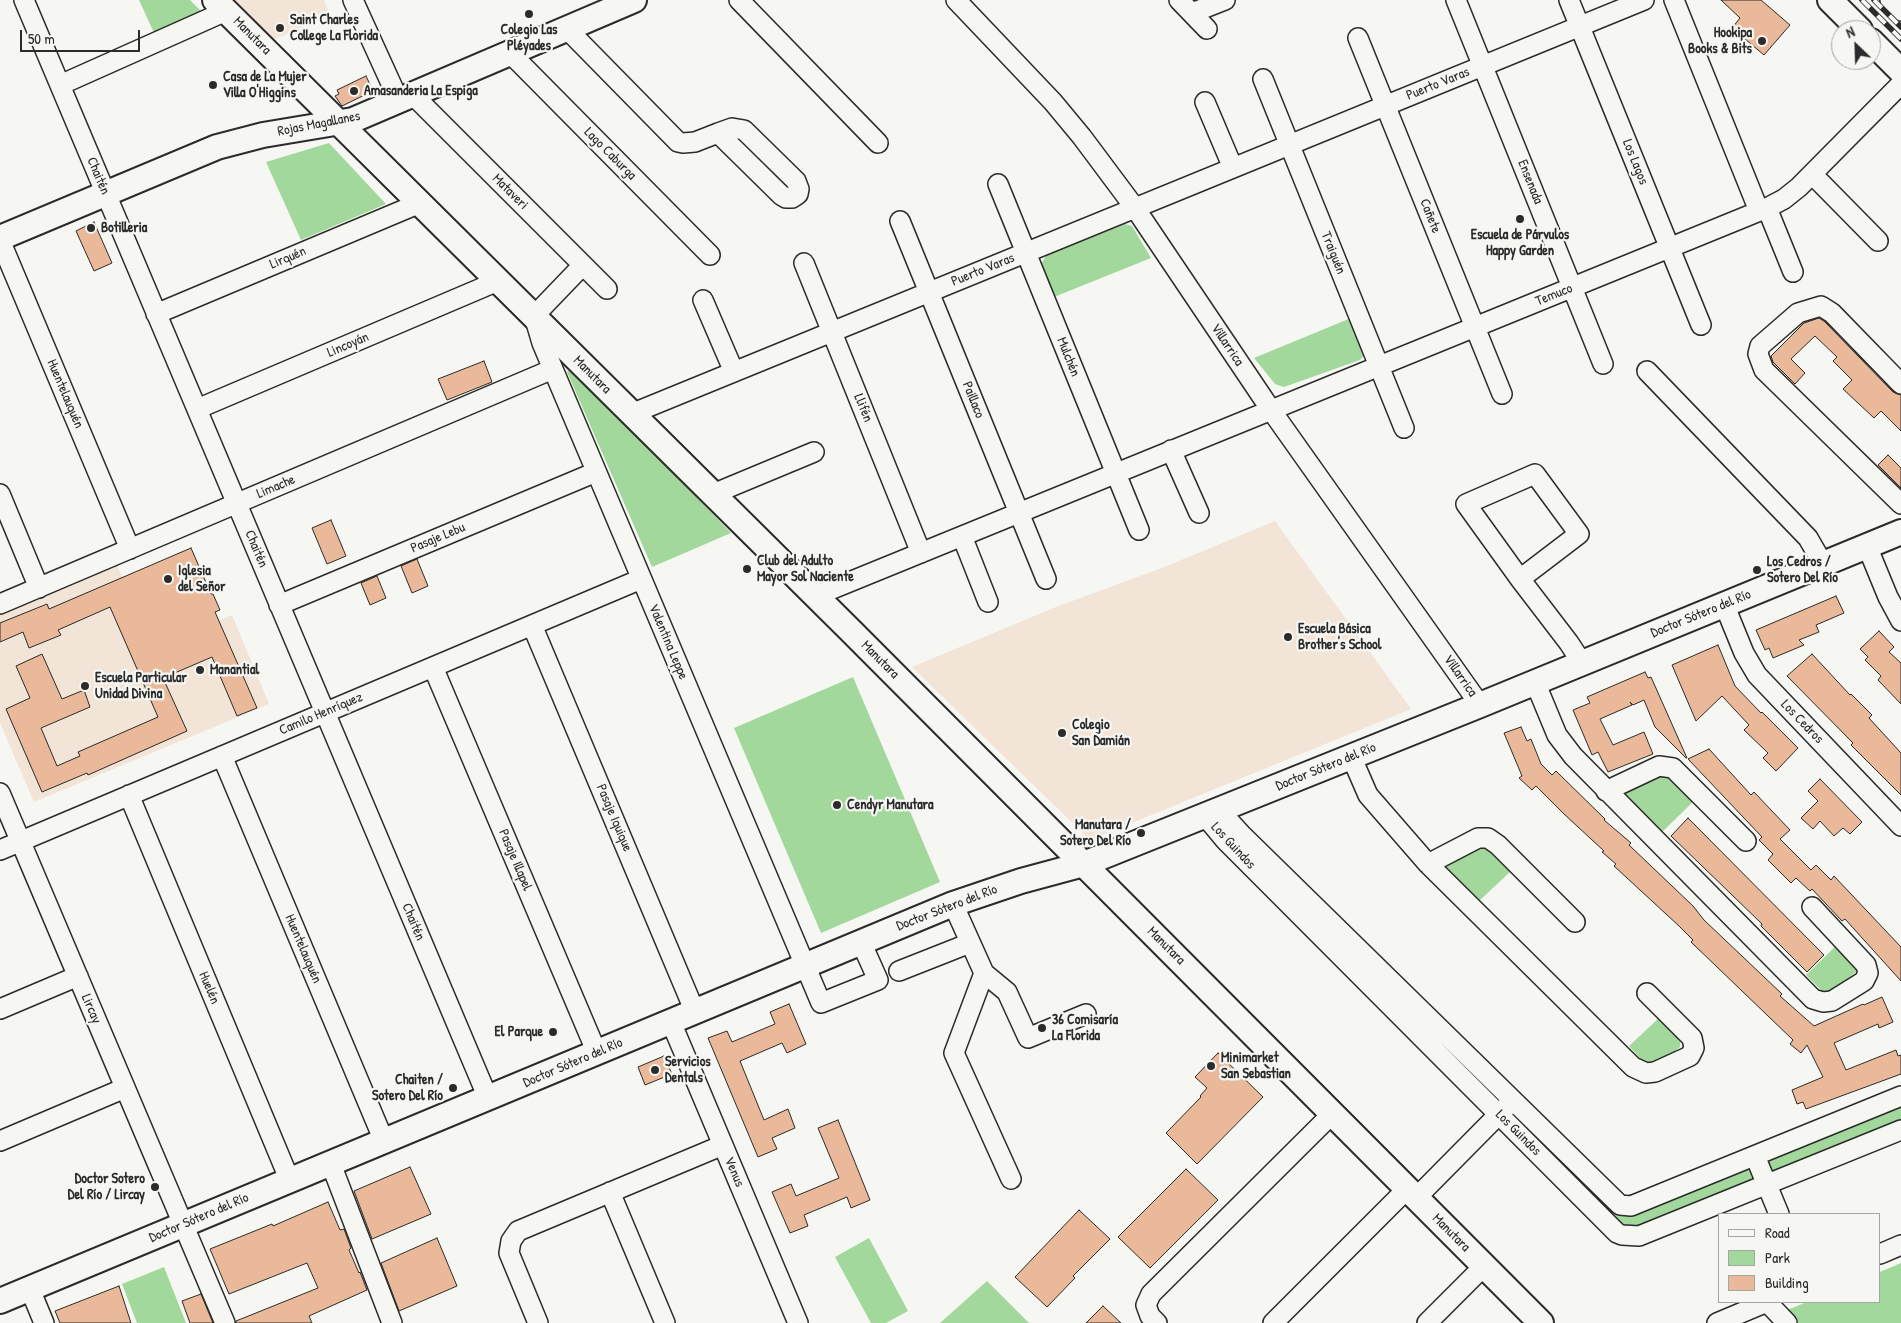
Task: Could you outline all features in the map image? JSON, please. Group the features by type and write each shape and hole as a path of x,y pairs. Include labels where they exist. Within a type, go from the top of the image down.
{"main road":[{"name":"Rojas Magallanes","path":"0,239 201,153 233,142 353,120 634,0"},
{"path":"1830,0 1850,20"},
{"name":"Manutara","path":"221,6 816,596 1540,1323"},
{"path":"1881,51 1901,71"},
{"name":"Doctor Sótero del Río","path":"0,1301 953,904 1021,881 1084,864 1480,705 1901,532"}],"street":[{"name":"Chaitén","path":"24,0 488,1098"},
{"path":"353,0 406,98"},
{"path":"738,0 878,143"},
{"name":"Villarrica","path":"956,0 1064,114 1135,208 1271,410 1480,705"},
{"path":"1185,7 1225,0"},
{"name":"Ensenada","path":"1456,0 1603,364"},
{"name":"Los Lagos","path":"1569,0 1701,325"},
{"name":"Puerto Varas","path":"631,414 1644,0"},
{"path":"1674,0 1763,209 1793,272"},
{"path":"1890,0 1901,12"},
{"path":"60,85 221,6"},
{"path":"1185,7 1207,29"},
{"path":"567,29 678,142 689,143 718,133"},
{"name":"Cañete","path":"1358,38 1502,394"},
{"name":"Lago Caburga","path":"510,53 710,255"},
{"name":"Traiguén","path":"1262,79 1404,428"},
{"name":"Temuco","path":"816,596 1763,209 1792,193 1901,84"},
{"name":"Mataveri","path":"406,98 607,289"},
{"path":"1205,102 1232,168"},
{"path":"1812,174 1878,240"},
{"name":"Mulchén","path":"998,184 1139,530"},
{"name":"Lirquén","path":"156,314 420,203"},
{"name":"Paillaco","path":"900,221 1046,579"},
{"name":"Huentelauquén","path":"0,239 130,549"},
{"name":"Llifén","path":"804,263 921,553"},
{"path":"534,316 583,266"},
{"name":"Lincoyán","path":"197,409 498,281"},
{"path":"703,300 734,372"},
{"path":"1901,384 1832,313 1821,306 1798,313 1760,346 1758,354 1764,370 1901,504"},
{"name":"Valentina Leppe","path":"534,316 553,369 821,1004 878,980 861,942"},
{"name":"Limache","path":"0,604 553,369"},
{"path":"1647,371 1808,538 1823,564"},
{"path":"1171,450 1199,513"},
{"path":"713,494 814,452"},
{"name":"Pasaje Lebu","path":"279,605 596,472"},
{"path":"1520,579 1579,534 1536,474 1466,504 1520,579 1582,663"},
{"path":"0,494 40,588"},
{"path":"962,536 988,602"},
{"path":"1867,546 1888,597 1901,621"},
{"name":"Camilo Henríquez","path":"0,850 641,579"},
{"name":"Los Cedros","path":"1724,604 1744,653 1758,675 1901,826"},
{"name":"Pasaje Iquique","path":"532,625 695,1012"},
{"name":"Pasaje Illapel","path":"433,667 596,1053"},
{"path":"1535,682 1557,735 1573,756 1813,999 1823,1002 1832,1001 1864,981 1868,973 1866,965 1812,907"},
{"name":"Huentelauquén","path":"222,756 384,1141"},
{"path":"1351,756 1368,795 1428,864 1633,1067 1646,1073 1654,1072 1690,1056 1694,1048 1692,1038 1647,993"},
{"path":"1606,791 1659,766 1673,768 1746,841"},
{"name":"Lircay","path":"0,792 225,1323"},
{"name":"Huelén","path":"129,795 290,1181"},
{"name":"Los Guindos","path":"1212,813 1241,834 1620,1205 1631,1206 1901,1096"},
{"name":"Los Guindos","path":"1212,813 1225,840 1617,1233 1627,1237 1639,1236 1901,1130"},
{"path":"1428,864 1478,838 1488,838 1498,845 1575,922"},
{"path":"953,904 984,973 1007,992 1028,1038 1086,1014"},
{"path":"899,972 970,943"},
{"path":"984,973 954,1052 1012,1179"},
{"path":"0,1009 78,976"},
{"name":"Venus","path":"671,1022 794,1322"},
{"path":"0,1141 125,1088"},
{"path":"1273,1323 1512,1101"},
{"path":"1157,1323 1150,1316 1146,1305 1150,1294 1332,1114"},
{"path":"538,1323 509,1252 511,1241 518,1232 723,1145"},
{"path":"1755,1156 1779,1213"},
{"path":"331,1164 392,1323"},
{"path":"610,1192 665,1323"},
{"path":"1881,1254 1901,1245"},
{"path":"1427,1323 1484,1266"},
{"path":"30,1289 44,1323"},
{"path":"1717,1323 1765,1303"},
{"path":"1768,1303 1787,1323"}],"shaded area":[{"name":"Saint Charles College La Florida","path":"231,0 324,0 330,15 271,41"},
{"path":"1275,521 1411,709 1090,840 912,667 1056,607 1167,566"},
{"name":"Escuela Particular Unidad Divina","path":"117,565 153,649 232,615 269,704 34,802 0,723 0,615","holes":["223,630 230,650 167,676","234,655 257,708 237,716 215,663"]}],"green space":[{"path":"139,0 190,0 203,13 155,35"},
{"path":"329,143 386,204 301,240 266,162"},
{"path":"1125,224 1132,226 1151,258 1054,297 1041,264 1046,256"},
{"path":"1351,318 1366,353 1360,360 1284,387 1275,384 1254,358"},
{"path":"572,368 731,533 652,567 567,372"},
{"name":"Cendyr Manutara","path":"853,677 940,882 821,933 734,728"},
{"path":"1667,773 1694,801 1659,835 1621,796 1623,789"},
{"path":"1239,835 1617,1206 1901,1097 1901,1128 1638,1235 1619,1233"},
{"path":"1481,848 1489,849 1511,871 1479,901 1446,867 1448,860"},
{"path":"1839,943 1860,968 1832,993 1821,990 1806,975"},
{"path":"1660,1017 1680,1039 1680,1047 1658,1064 1645,1064 1629,1046"},
{"path":"869,1238 908,1311 886,1323 871,1323 835,1257"},
{"path":"1901,1263 1901,1323 1793,1323 1782,1312 1804,1303 1881,1303 1881,1272"},
{"path":"164,1267 186,1323 137,1323 122,1284"},
{"path":"987,1281 1029,1323 940,1323"}],"building":[{"name":"Hookipa Books & Bits","path":"1721,0 1761,0 1790,25 1764,55 1732,28 1740,18"},
{"name":"Amasanderia La Espiga","path":"366,76 373,91 342,106 335,96 339,94 337,90"},
{"path":"94,222 112,263 94,271 76,231"},
{"path":"1819,318 1893,392 1901,395 1901,431 1881,411 1874,418 1843,389 1852,380 1833,361 1837,357 1815,336 1791,359 1805,373 1795,384 1773,362 1771,356 1804,323"},
{"path":"484,361 492,382 447,400 438,379"},
{"path":"1888,455 1901,468 1901,488 1878,465"},
{"path":"331,520 346,556 327,564 312,528"},
{"path":"191,548 220,610 215,612 257,708 237,716 212,657 163,678 187,731 88,775 87,773 42,792 6,709 30,698 16,666 42,654 62,699 84,690 90,707 41,728 57,766 80,756 78,752 158,717 110,607 58,630 61,635 29,648 23,632 0,642 0,623 47,604 49,609"},
{"path":"417,559 428,586 412,593 401,566"},
{"path":"377,576 386,598 370,605 361,583"},
{"path":"1836,596 1844,613 1816,625 1819,632 1799,640 1804,645 1773,658 1769,648 1765,650 1756,630"},
{"path":"1879,631 1894,647 1889,652 1901,663 1901,704 1878,680 1881,676 1865,660 1868,657 1860,649"},
{"path":"1718,645 1735,686 1798,748 1776,771 1763,758 1768,753 1744,730 1749,725 1722,696 1696,721 1672,665"},
{"path":"1812,654 1850,695 1872,715 1869,718 1901,753 1901,795 1851,745 1853,743 1787,676"},
{"path":"1645,672 1648,678 1651,677 1687,758 1655,727 1644,700 1633,705 1630,702 1632,705 1600,719 1613,745 1644,732 1653,754 1608,772 1598,752 1592,755 1573,710 1590,703 1587,697"},
{"path":"1521,727 1527,741 1531,739 1541,764 1552,775 1556,771 1604,820 1631,843 1629,845 1693,906 1704,920 1782,994 1780,996 1814,1026 1882,997 1893,1022 1879,1028 1878,1024 1834,1043 1846,1070 1896,1050 1898,1056 1901,1055 1901,1074 1806,1109 1803,1102 1797,1104 1792,1090 1823,1077 1807,1045 1801,1053 1790,1044 1793,1040 1691,942 1693,940 1679,926 1614,866 1616,864 1602,852 1604,851 1536,786 1532,790 1519,778 1522,776 1504,733"},
{"path":"1709,749 1751,795 1754,792 1790,830 1780,839 1811,870 1816,865 1831,880 1834,876 1901,947 1901,981 1845,919 1842,921 1812,889 1810,891 1796,878 1791,883 1768,860 1773,854 1759,840 1762,837 1688,759"},
{"path":"1820,779 1862,822 1850,834 1843,828 1834,836 1820,821 1813,829 1801,818 1818,801 1808,791"},
{"path":"1688,818 1824,955 1807,972 1761,926 1762,924 1671,836"},
{"path":"789,1004 806,1044 787,1053 782,1043 740,1061 764,1120 788,1109 795,1128 772,1138 777,1149 758,1157 708,1038 727,1031 732,1042 775,1024 770,1012"},
{"path":"1218,1053 1263,1097 1197,1164 1166,1133 1201,1097 1207,1088 1195,1077"},
{"name":"Servicios Dentals","path":"664,1056 672,1074 645,1085 638,1067"},
{"path":"838,1120 870,1200 851,1208 847,1197 804,1215 808,1226 790,1233 772,1192 791,1184 796,1196 839,1178 818,1128"},
{"path":"410,1167 431,1214 372,1239 354,1191"},
{"path":"1186,1169 1218,1200 1150,1268 1118,1237"},
{"path":"328,1202 340,1230 344,1229 351,1248 349,1250 367,1290 309,1316 312,1323 236,1323 236,1321 318,1288 307,1263 229,1294 210,1249 272,1224 273,1226"},
{"path":"1079,1210 1110,1239 1073,1276 1075,1278 1047,1307 1015,1277"},
{"path":"437,1238 457,1286 399,1311 381,1263"},
{"path":"119,1286 131,1323 60,1323 55,1311"},
{"path":"201,1294 213,1323 190,1323 182,1301"},
{"path":"1103,1306 1121,1323 1086,1323"}],"railway":[{"path":"1862,0 1901,39"},
{"path":"1874,0 1901,27"}],"place":[{"name":"Colegio Las Pléyades","path":"529,14"},
{"name":"Saint Charles College La Florida","path":"280,28"},
{"name":"Hookipa Books & Bits","path":"1762,41"},
{"name":"Casa de La Mujer Villa O'Higgins","path":"213,85"},
{"name":"Amasanderia La Espiga","path":"354,91"},
{"name":"Escuela de Párvulos Happy Garden","path":"1520,219"},
{"name":"Botilleria","path":"91,228"},
{"name":"Club del Adulto Mayor Sol Naciente","path":"747,569"},
{"name":"Los Cedros / Sotero Del Río","path":"1757,570"},
{"name":"Iglesia del Señor","path":"168,579"},
{"name":"Escuela Básica Brother's School","path":"1288,637"},
{"name":"Manantial","path":"200,670"},
{"name":"Escuela Particular Unidad Divina","path":"85,686"},
{"name":"Colegio San Damián","path":"1062,733"},
{"name":"Cendyr Manutara","path":"837,805"},
{"name":"Manutara / Sotero Del Río","path":"1141,833"},
{"name":"36 Comisaría La Florida","path":"1042,1028"},
{"name":"El Parque","path":"553,1032"},
{"name":"Minimarket San Sebastian","path":"1211,1066"},
{"name":"Servicios Dentals","path":"655,1070"},
{"name":"Chaiten / Sotero Del Río","path":"453,1088"},
{"name":"Doctor Sotero Del Río / Lircay","path":"155,1187"}]}
